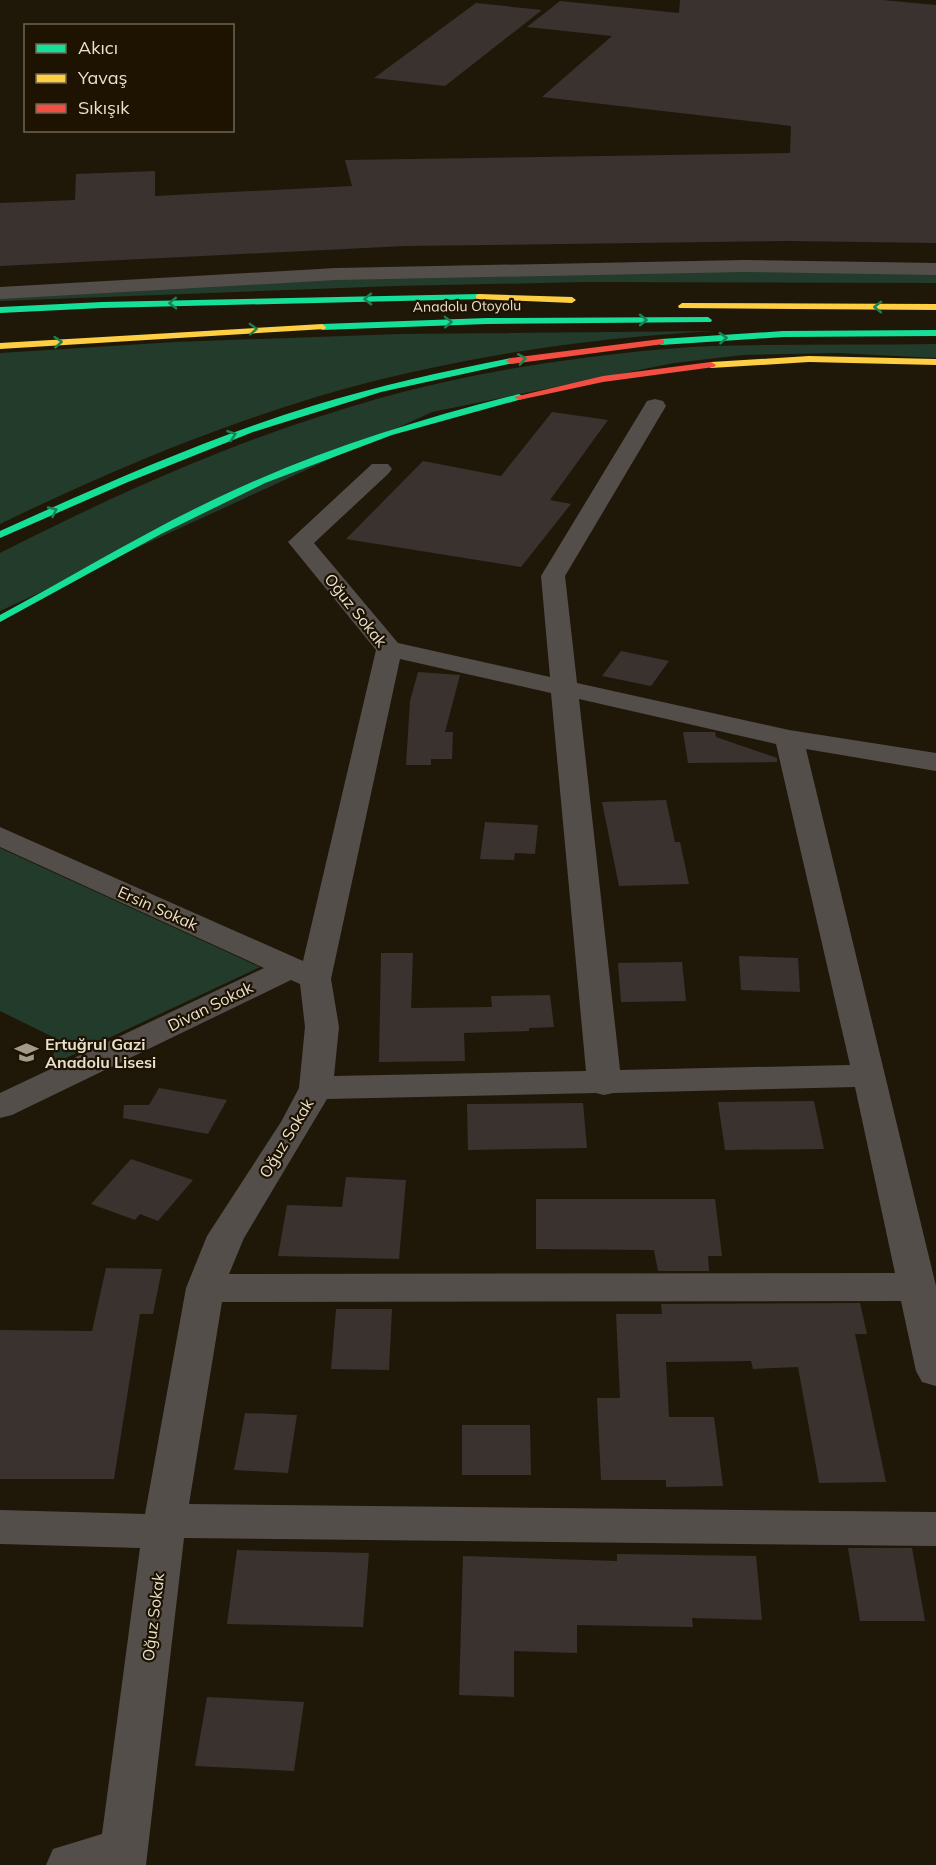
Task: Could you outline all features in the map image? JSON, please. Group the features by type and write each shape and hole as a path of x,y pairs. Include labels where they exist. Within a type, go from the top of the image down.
{"main road":[{"path":"0,310 102,304 494,296 586,301"},
{"name":"Anadolu Otoyolu","path":"256,316 672,306 936,307"},
{"name":"Anadolu Otoyolu","path":"0,346 238,330 487,321 936,322"},
{"path":"0,536 124,478 210,443 329,402 449,372 571,352 644,344 792,334 936,333"},
{"path":"0,619 131,545 234,496 335,452 449,414 501,400 705,366 790,360 936,362"}],"street":[{"path":"0,292 336,274 744,266 936,268"},
{"path":"604,1084 553,576 655,406"},
{"name":"Oğuz Sokak","path":"123,1858 164,1527 205,1288 226,1236 297,1124 316,1088 322,1027 303,974 389,649 300,542 380,469"},
{"path":"389,649 789,738 936,762"},
{"path":"789,738 870,1076 936,1371"},
{"name":"Ersin Sokak","path":"0,836 303,974"},
{"name":"Divan Sokak","path":"0,1107 303,974"},
{"path":"316,1088 604,1084 870,1076"},
{"path":"205,1288 917,1287"},
{"path":"0,1527 936,1529"},
{"path":"70,1865 123,1858"}],"green space":[{"path":"616,271 936,273 936,283 587,282 395,286 0,301 0,297 262,280"},
{"path":"715,331 629,337 501,354 374,381 230,425 90,482 0,524 0,353 175,342 400,334"},
{"path":"936,344 936,358 839,353 743,355 674,363 432,412 0,611 0,553 62,522 189,465 319,416 386,396 522,367 640,351 711,346"},
{"path":"0,848 260,967 49,1066 59,1040 0,1011"}],"building":[{"path":"680,0 882,0 936,5 936,243 789,241 405,246 0,266 0,203 75,200 76,174 155,171 155,196 352,186 345,160 790,153 791,126 542,97 612,36 527,27 560,1 679,13"},
{"path":"476,3 542,10 445,86 374,78"},
{"path":"552,412 608,420 550,500 571,504 521,567 346,539 423,461 501,476"},
{"path":"621,651 669,661 651,686 602,676"},
{"path":"418,672 460,675 445,732 453,732 452,759 431,759 431,765 406,765 410,701"},
{"path":"683,732 715,732 716,737 777,758 777,762 688,763"},
{"path":"666,800 675,842 680,842 689,884 619,886 602,802"},
{"path":"485,822 538,825 535,854 515,853 514,860 480,859"},
{"path":"381,953 413,953 411,1008 492,1007 491,996 550,995 554,1027 529,1028 529,1031 464,1033 465,1061 379,1062"},
{"path":"739,956 798,958 800,992 741,990"},
{"path":"682,962 686,1001 621,1002 618,963"},
{"path":"159,1088 227,1100 208,1134 123,1118 124,1105 149,1105"},
{"path":"814,1101 824,1149 725,1150 718,1102"},
{"path":"583,1103 587,1148 468,1150 467,1104"},
{"path":"131,1159 193,1180 158,1221 140,1214 135,1220 91,1204"},
{"path":"346,1177 406,1180 399,1259 278,1256 287,1205 342,1207"},
{"path":"536,1199 715,1199 722,1256 708,1256 709,1271 658,1271 654,1250 536,1249"},
{"path":"106,1268 162,1269 153,1314 140,1314 114,1479 0,1479 0,1330 92,1331"},
{"path":"860,1303 867,1334 855,1334 886,1482 819,1483 798,1367 753,1369 751,1361 666,1362 669,1417 714,1417 723,1486 666,1487 666,1480 601,1480 597,1398 620,1398 616,1314 662,1314 661,1304"},
{"path":"336,1309 392,1309 389,1370 331,1369"},
{"path":"245,1413 297,1415 288,1473 234,1470"},
{"path":"462,1425 530,1425 531,1475 462,1475"},
{"path":"848,1548 912,1548 925,1621 860,1621"},
{"path":"237,1550 369,1553 363,1627 227,1624"},
{"path":"617,1554 756,1556 762,1620 692,1618 693,1627 577,1625 577,1653 514,1651 514,1697 459,1695 463,1556 617,1561"},
{"path":"207,1697 304,1702 294,1771 195,1766"}],"traffic: fast":[{"path":"0,310 102,305 479,297"},
{"path":"322,327 487,321 708,320"},
{"path":"661,342 783,334 936,333"},
{"path":"0,535 124,479 314,408 444,374 511,361"},
{"path":"0,619 157,532 262,481 388,433 519,397"}],"traffic: slow":[{"path":"479,297 572,300"},
{"path":"682,306 936,307"},
{"path":"0,346 322,327"},
{"path":"711,365 809,359 936,362"}],"traffic: jam":[{"path":"511,361 661,342"},
{"path":"519,397 603,379 711,365"}],"place":[{"name":"Ertuğrul Gazi Anadolu Lisesi","path":"27,1053"}]}
